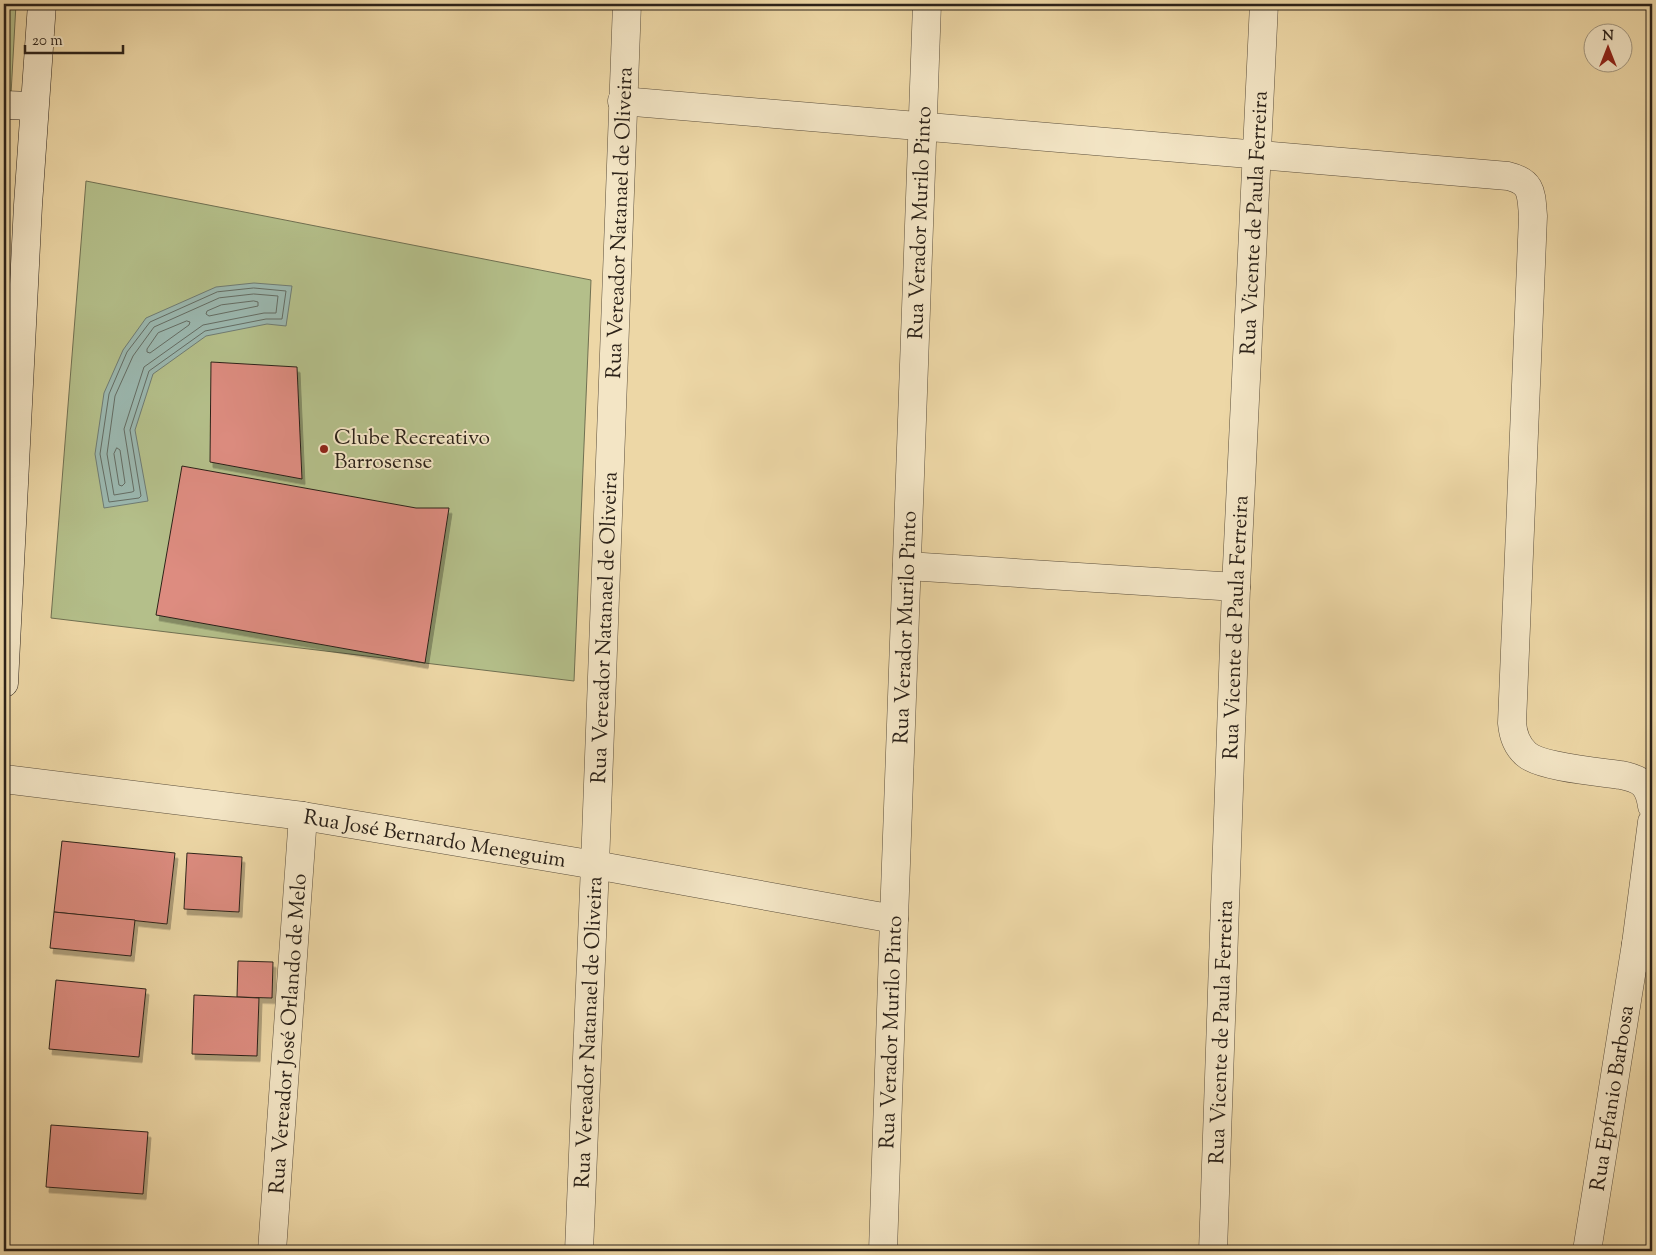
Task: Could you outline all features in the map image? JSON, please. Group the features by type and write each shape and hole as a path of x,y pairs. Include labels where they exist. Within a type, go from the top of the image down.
{"street":[{"path":"4,683 16,204 34,106 42,4"},
{"name":"Rua Vereador Natanael de Oliveira","path":"579,1251 626,4"},
{"name":"Rua Verador Murilo Pinto","path":"883,1251 927,4"},
{"name":"Rua Vicente de Paula Ferreira","path":"1213,1251 1236,587 1264,4"},
{"path":"622,101 1508,176 1519,179 1528,186 1531,197 1532,216 1513,733 1518,744 1527,755 1540,762 1633,777 1642,781 1648,789 1652,806"},
{"path":"4,105 34,106"},
{"path":"907,566 1236,587"},
{"name":"Rua José Bernardo Meneguim","path":"4,778 304,816 595,865 894,919"},
{"name":"Rua Vereador José Orlando de Melo","path":"272,1251 304,816"},
{"name":"Rua Epfanio Barbosa","path":"1587,1251 1644,954 1652,822"}],"green space":[{"path":"4,4 16,4 11,94 4,94"},
{"name":"Clube Recreativo Barrosense","path":"86,181 591,280 574,681 51,618"}],"water":[{"path":"254,283 292,286 286,326 267,324 206,336 153,374 135,430 148,501 104,508 95,454 104,393 123,350 146,318 216,287"}],"building":[{"path":"211,362 297,367 302,479 210,462"},
{"path":"182,466 416,508 449,508 425,663 156,615"},
{"path":"62,841 175,853 167,924 54,912"},
{"path":"187,853 242,857 239,912 184,909"},
{"path":"54,912 135,920 131,956 50,948"},
{"path":"238,961 273,962 272,998 237,997"},
{"path":"56,980 146,989 139,1057 49,1049"},
{"path":"194,995 259,998 257,1056 192,1054"},
{"path":"51,1125 148,1132 143,1194 46,1187"}],"place":[{"name":"Clube Recreativo Barrosense","path":"324,449"}]}
